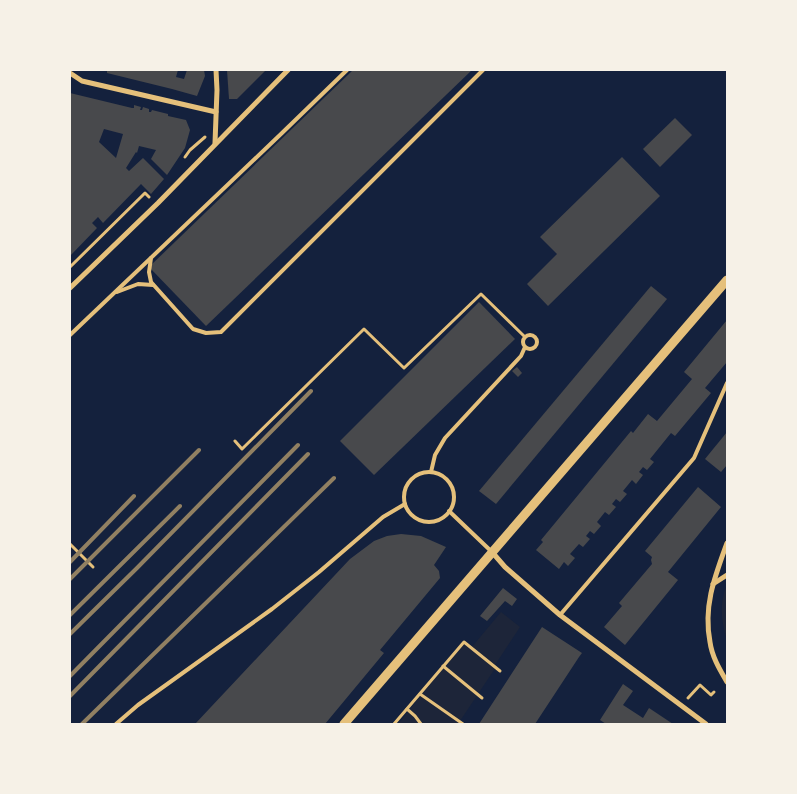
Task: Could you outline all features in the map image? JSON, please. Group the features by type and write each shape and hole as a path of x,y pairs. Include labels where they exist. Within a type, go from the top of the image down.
{"street":[{"path":"215,143 216,70"},
{"path":"70,288 148,213 288,70"},
{"path":"70,73 82,81 216,112"},
{"path":"344,724 727,280"},
{"path":"727,543 712,584 708,604 710,644 716,663 727,682"},
{"path":"492,552 505,567 560,615 706,724"},
{"path":"718,569 727,556"},
{"path":"712,584 727,575"}],"lane":[{"path":"70,335 347,70"},
{"path":"151,258 149,272 151,282 193,329 206,334 221,332 483,70"},
{"path":"114,293 138,284 153,285"},
{"path":"529,335 534,336 538,342 534,349 529,350 525,347 523,341 525,337 529,335"},
{"path":"431,472 434,455 445,438 521,356 525,347"},
{"path":"560,615 694,458 727,383"},
{"path":"423,472 431,472 446,478 454,493 454,501 446,515 439,520 431,522 422,521 409,512 404,496 405,488 416,475 423,472"},
{"path":"116,724 138,705 272,609 383,518 405,504"},
{"path":"449,512 492,552"}],"path":[{"path":"70,268 145,193"},
{"path":"235,441 242,449 364,329 404,368 482,294 525,337"},
{"path":"70,544 93,567"},
{"path":"394,724 464,642 500,671"},
{"path":"443,666 482,698"},
{"path":"680,705 700,685 711,695 714,692"},
{"path":"420,694 463,724"},
{"path":"407,709 421,724"}],"shaded area":[{"path":"727,585 727,640 722,612 724,592"},
{"path":"501,612 520,627 458,724 398,724 463,642 471,648"}],"building":[{"path":"107,70 178,70 176,77 184,79 187,70 204,70 205,76 197,96 107,73"},
{"path":"227,70 266,70 237,99 229,99"},
{"path":"353,70 472,70 206,326 149,267"},
{"path":"70,93 132,108 134,108 134,105 141,107 140,110 143,107 149,109 149,112 152,110 186,120 190,130 185,148 167,175 151,159 156,150 139,146 137,153 126,168 129,171 143,158 164,179 151,194 141,184 103,223 98,217 92,223 97,228 70,256","holes":["104,129 123,134 116,158 99,142"]},
{"path":"675,118 692,135 660,167 643,149"},
{"path":"622,157 660,196 548,306 527,284 557,254 540,237"},
{"path":"651,286 667,299 496,504 479,491"},
{"path":"479,302 515,339 374,475 340,441"},
{"path":"727,320 727,362 705,388 711,393 675,436 671,433 650,459 654,462 647,470 643,467 639,472 643,475 636,484 632,480 623,491 627,494 620,502 616,499 612,504 616,507 609,515 605,512 597,522 601,526 594,534 590,531 586,536 590,539 583,547 579,544 570,554 575,558 568,566 564,562 559,569 536,550 543,542 541,540 631,431 633,433 648,414 657,421 692,379 684,372"},
{"path":"517,367 522,373 518,377 512,371"},
{"path":"727,432 727,465 721,472 705,459"},
{"path":"698,487 721,507 668,572 678,580 625,645 604,627 622,606 619,603 652,564 652,557 645,551"},
{"path":"401,534 421,536 446,547 434,565 439,571 440,578 380,650 384,653 325,724 195,724 350,559 374,541 387,536"},
{"path":"503,588 517,599 512,606 505,601 487,621 480,616"},
{"path":"542,627 582,653 535,724 479,724"},
{"path":"623,684 633,691 623,705 643,718 649,708 673,724 606,724 600,720"}],"railway":[{"path":"70,634 311,391"},
{"path":"70,676 298,445"},
{"path":"70,579 199,450"},
{"path":"70,696 308,454"},
{"path":"82,724 334,478"},
{"path":"70,562 134,496"},
{"path":"70,615 180,506"}]}
